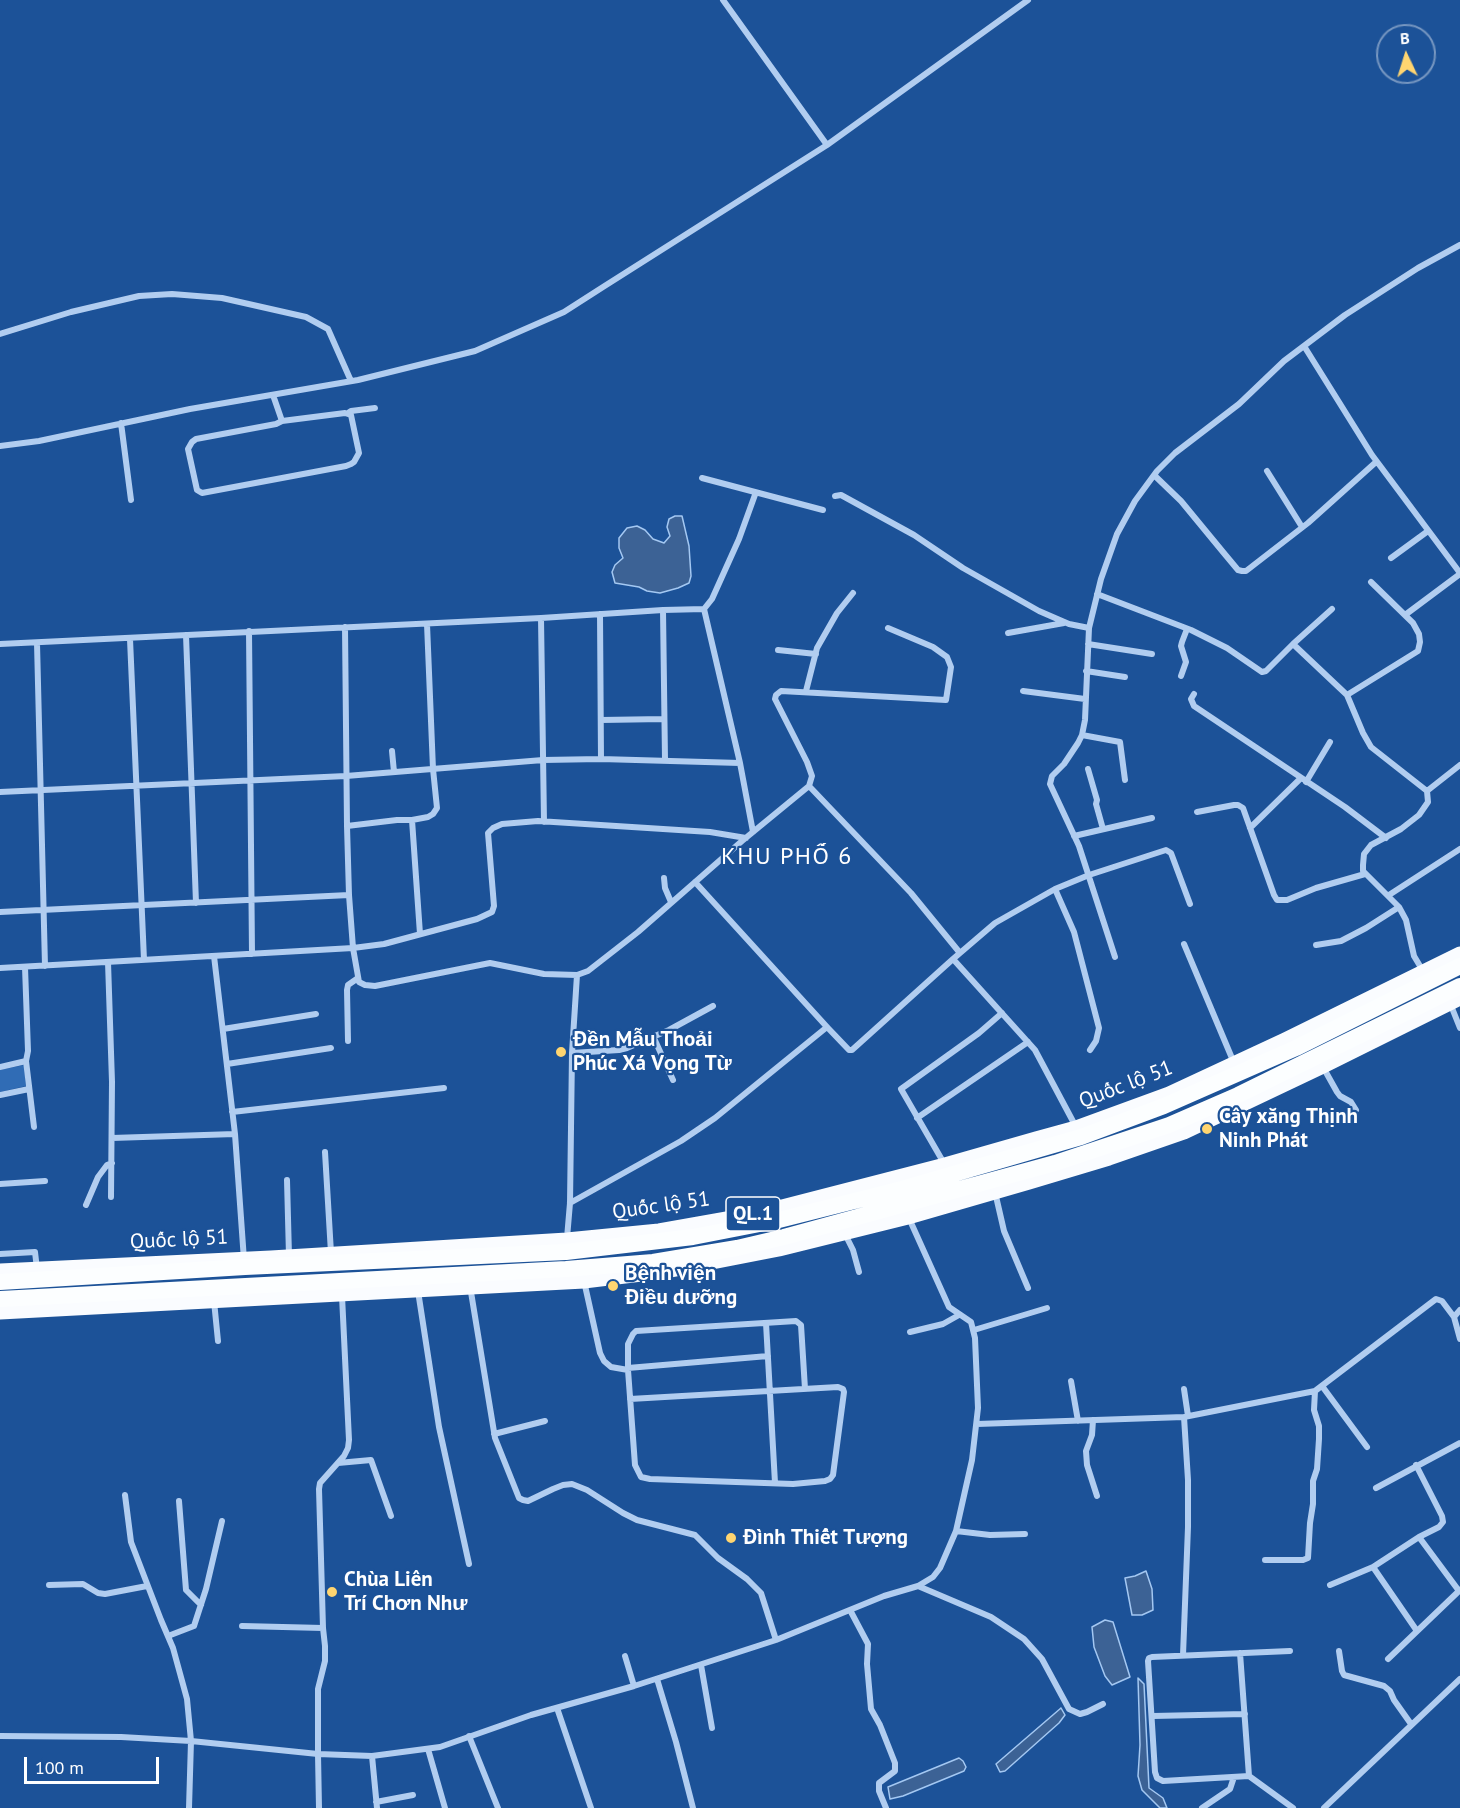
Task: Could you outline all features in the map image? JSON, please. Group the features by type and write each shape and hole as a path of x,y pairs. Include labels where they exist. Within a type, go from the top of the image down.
{"highway":[{"name":"Quốc lộ 51","path":"12,1303 566,1276 737,1248 784,1237 903,1197 1078,1132 1164,1106 1237,1069 1296,1048 1422,978 1460,966"},
{"name":"Quốc lộ 51","path":"0,1282 244,1263 655,1242 731,1231 903,1197 1028,1177 1055,1163 1177,1122 1454,995"},
{"path":"566,1276 567,1246"}],"main road":[{"name":"Quốc lộ 51","path":"1422,978 1460,954"},
{"name":"Quốc lộ 51","path":"903,1197 995,1192 1028,1177 1109,1158 1184,1132 1323,1066 1454,995"},
{"name":"Quốc lộ 51","path":"566,1276 584,1281 666,1271 844,1234 903,1197 945,1165 1078,1132"},
{"name":"Quốc lộ 51","path":"0,1271 244,1263 289,1256 567,1246"},
{"name":"Quốc lộ 51","path":"0,1312 12,1303 214,1301 341,1287"}],"street":[{"path":"723,0 827,145"},
{"path":"0,446 39,441 190,409 351,381 475,351 564,312 827,145 1028,0"},
{"path":"1115,957 1089,875 1050,784 1052,776 1069,757 1082,735 1085,720 1089,628 1101,579 1117,534 1135,501 1154,475 1175,453 1239,404 1284,361 1345,315 1399,280 1460,245"},
{"path":"0,334 71,312 139,296 172,294 222,298 306,317 328,329 351,381"},
{"path":"1304,346 1376,462 1460,574 1405,615"},
{"path":"273,394 282,421"},
{"path":"348,413 351,415 358,453 351,464 202,493 197,490 188,449 196,439 282,421 375,408"},
{"path":"121,423 131,500"},
{"path":"1154,475 1181,501 1222,552 1242,572 1302,528 1376,462"},
{"path":"1267,471 1302,528"},
{"path":"702,478 823,510"},
{"path":"0,644 704,609 712,599 739,539 756,492"},
{"path":"835,496 841,495 851,500 1039,611 1065,623 1089,628"},
{"path":"1391,558 1428,531"},
{"path":"1347,695 1418,651 1420,642 1419,634 1413,623 1371,582"},
{"path":"807,691 817,648 837,613 853,592"},
{"path":"1097,594 1187,629 1227,648 1262,672 1266,671 1332,609"},
{"path":"704,609 740,763 753,832"},
{"path":"663,610 665,760"},
{"path":"600,614 601,759"},
{"path":"541,618 544,822"},
{"path":"1008,633 1065,623"},
{"path":"347,826 428,817 437,808 427,624"},
{"path":"345,627 347,826 353,948 359,982 375,986 490,963 544,974 577,975 592,969 809,786 812,776 807,762 775,699 781,691 946,700 951,667 947,657 933,647 888,628"},
{"path":"1181,676 1186,662 1181,646 1187,629"},
{"path":"249,631 252,954"},
{"path":"186,635 195,903"},
{"path":"130,639 144,960"},
{"path":"37,643 45,966"},
{"path":"1088,644 1152,654"},
{"path":"1293,644 1347,695 1371,747 1427,792 1428,802 1419,815 1371,845 1364,855 1363,865 1363,871 1389,895 1406,920 1414,956 1422,978"},
{"path":"778,650 816,654"},
{"path":"1086,671 1125,677"},
{"path":"1023,691 1086,699"},
{"path":"1194,694 1191,699 1194,706 1386,837"},
{"path":"601,720 664,719"},
{"path":"1082,735 1120,742 1125,780"},
{"path":"1250,828 1303,780 1330,742"},
{"path":"392,751 394,772"},
{"path":"0,792 346,776 543,760 601,759 740,763"},
{"path":"1427,792 1460,765"},
{"path":"1088,770 1103,829"},
{"path":"809,786 919,902 960,953"},
{"path":"1197,812 1238,805 1243,808 1277,900 1287,900 1316,888 1365,873"},
{"path":"1074,836 1152,818"},
{"path":"412,820 420,934"},
{"path":"0,968 353,948 384,944 477,919 492,912 494,906 488,833 502,824 544,822 710,832 746,838"},
{"path":"1389,895 1460,849"},
{"path":"695,882 849,1050 854,1050 953,958 995,923 1055,889 1089,875 1166,850 1169,851 1190,904"},
{"path":"664,878 664,888 671,902"},
{"path":"1055,889 1074,932 1099,1028 1096,1041 1090,1050"},
{"path":"0,912 349,895"},
{"path":"1317,945 1341,941 1398,907"},
{"path":"1185,944 1237,1069"},
{"path":"214,956 235,1134 244,1263"},
{"path":"953,958 1028,1042 1044,1066 1078,1132"},
{"path":"108,962 112,1082 111,1197"},
{"path":"25,967 28,1051 26,1061 34,1127"},
{"path":"567,1246 570,1203 572,1053 577,975"},
{"path":"348,1041 347,990 348,985 358,978"},
{"path":"1454,995 1460,1028"},
{"path":"572,1053 619,1050 669,1030 713,1006"},
{"path":"945,1165 901,1089 979,1033 1002,1013"},
{"path":"223,1029 316,1014"},
{"path":"570,1203 681,1141 715,1118 827,1027"},
{"path":"653,1036 673,1080"},
{"path":"917,1118 1028,1042"},
{"path":"227,1064 330,1048"},
{"path":"0,1067 26,1061"},
{"path":"1323,1066 1336,1092 1351,1102 1356,1110"},
{"path":"232,1112 444,1088"},
{"path":"0,1095 29,1089"},
{"path":"112,1138 235,1134"},
{"path":"325,1152 331,1254"},
{"path":"86,1205 98,1177 103,1169 112,1163"},
{"path":"287,1180 289,1256"},
{"path":"0,1184 45,1181"},
{"path":"995,1192 1004,1231 1028,1288"},
{"path":"0,1736 121,1737 191,1741 318,1754 372,1756 428,1749 531,1714 701,1665 776,1640 884,1596 918,1586 933,1577 940,1568 956,1531 972,1461 978,1408 974,1330 971,1322 950,1307 903,1197"},
{"path":"844,1234 853,1250 859,1272"},
{"path":"0,1254 35,1252 37,1269"},
{"path":"469,1280 494,1434 519,1498 528,1501 563,1485 572,1484 587,1490 637,1520 695,1535 718,1558 747,1579 761,1593 776,1640"},
{"path":"584,1281 600,1353 611,1367 628,1369 768,1356"},
{"path":"417,1283 439,1427 469,1564"},
{"path":"319,1808 318,1689 325,1661 325,1646 319,1489 320,1483 348,1448 349,1440 341,1287"},
{"path":"977,1424 1186,1417 1315,1391 1436,1299 1442,1301 1454,1317 1460,1338"},
{"path":"214,1301 218,1341"},
{"path":"974,1330 1047,1308"},
{"path":"1454,1317 1460,1310"},
{"path":"910,1332 943,1324 959,1315"},
{"path":"630,1400 838,1387 843,1389 833,1475 825,1481 775,1484 641,1477 635,1465 630,1400 628,1369 628,1344 636,1331 796,1321 801,1325 805,1389"},
{"path":"766,1323 775,1484"},
{"path":"1071,1381 1078,1421"},
{"path":"1322,1386 1367,1447"},
{"path":"1183,1655 1188,1527 1184,1389"},
{"path":"1265,1560 1308,1558 1313,1481 1317,1469 1319,1439 1319,1426 1314,1410 1315,1391"},
{"path":"1093,1420 1092,1434 1086,1451 1097,1496"},
{"path":"494,1434 545,1421"},
{"path":"1376,1488 1460,1443"},
{"path":"338,1463 371,1460 391,1516"},
{"path":"1330,1585 1373,1567 1419,1537 1439,1527 1443,1522 1416,1465"},
{"path":"125,1495 131,1542 173,1648 187,1699 191,1741 189,1808"},
{"path":"179,1501 186,1590 201,1605"},
{"path":"168,1636 194,1626 222,1521"},
{"path":"956,1531 990,1535 1025,1534"},
{"path":"1388,1659 1459,1591 1419,1537"},
{"path":"1373,1567 1417,1631"},
{"path":"49,1586 83,1584 98,1593 105,1594 147,1586"},
{"path":"918,1586 991,1617 1024,1639 1042,1659 1069,1709 1080,1714 1103,1704"},
{"path":"850,1610 867,1644 871,1709 895,1763 895,1771 879,1783 879,1791 886,1808"},
{"path":"242,1626 323,1628"},
{"path":"1290,1651 1149,1658 1157,1778 1163,1781 1249,1776 1293,1808"},
{"path":"1339,1651 1344,1675 1384,1686 1390,1691 1412,1724"},
{"path":"1240,1653 1249,1776"},
{"path":"625,1656 634,1686"},
{"path":"701,1665 712,1728"},
{"path":"657,1679 693,1808"},
{"path":"1324,1808 1460,1679"},
{"path":"557,1708 591,1808"},
{"path":"1153,1716 1245,1714"},
{"path":"469,1736 498,1808"},
{"path":"428,1749 445,1808"},
{"path":"372,1756 376,1805 413,1795"},
{"path":"1202,1808 1230,1789 1234,1776"}],"shaded area":[{"path":"682,516 689,546 691,576 689,583 660,593 615,583 612,572 615,565 623,558 619,548 619,538 627,528 637,526 645,530 653,539 664,543 670,536 667,527 669,519"},
{"path":"24,1065 26,1086 0,1092 0,1070"},
{"path":"1146,1571 1152,1589 1153,1610 1142,1615 1132,1615 1125,1578"},
{"path":"1105,1620 1113,1622 1130,1677 1112,1685 1105,1676 1094,1647 1092,1627"},
{"path":"1138,1678 1144,1684 1149,1788 1163,1798 1167,1808 1160,1808 1142,1790 1138,1776 1140,1745"},
{"path":"1061,1708 1065,1715 1059,1723 1005,1771 1000,1772 996,1764"},
{"path":"959,1758 966,1767 964,1771 890,1799 888,1787"}],"place":[{"name":"Đền Mẫu Thoải Phúc Xá Vọng Từ","path":"561,1052"},
{"name":"Cây xăng Thịnh Ninh Phát","path":"1207,1129"},
{"name":"Bệnh viện Điều dưỡng","path":"613,1286"},
{"name":"Đình Thiết Tượng","path":"731,1538"},
{"name":"Chùa Liên Trí Chơn Như","path":"332,1592"}],"district":[{"name":"KHU PHỐ 6","path":"787,857"}]}
